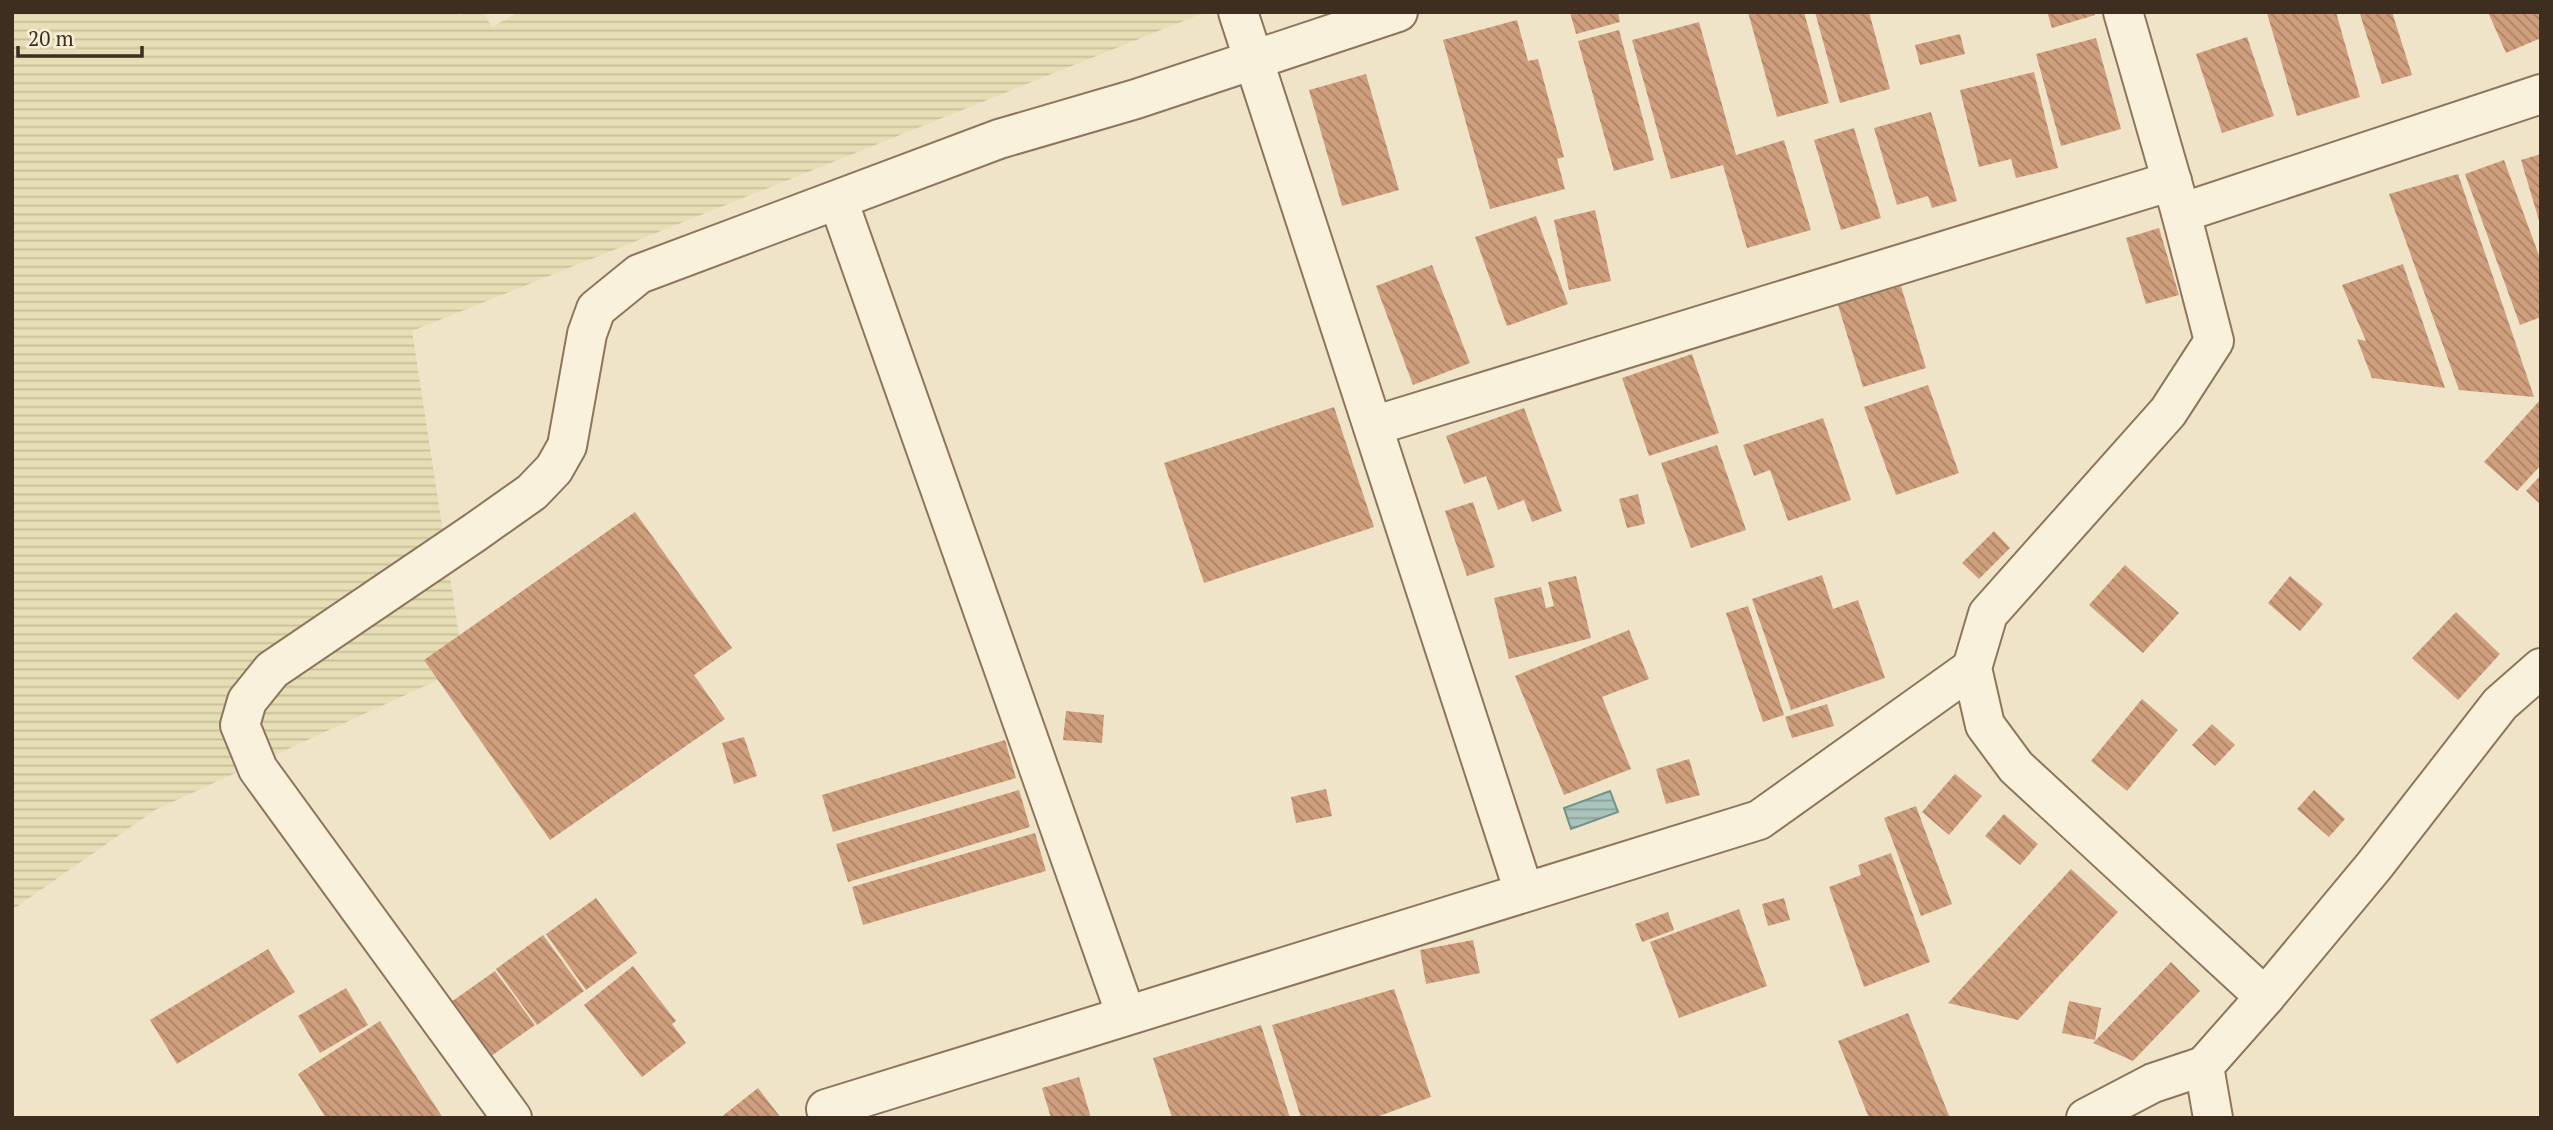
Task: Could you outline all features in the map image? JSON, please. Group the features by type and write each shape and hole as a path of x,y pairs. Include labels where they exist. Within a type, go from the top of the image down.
{"street":[{"path":"1238,12 1524,892"},
{"path":"512,1118 258,769 240,725 247,701 272,670 532,492 554,469 567,446 587,334 596,309 639,274 999,139 1136,99 1398,12"},
{"path":"2123,12 2177,197 2214,341 2168,412 1988,614 1972,668 1984,725 2016,767 2265,997"},
{"path":"1373,426 2541,94"},
{"path":"838,200 1126,1015"},
{"path":"826,1109 1759,820 1972,668"},
{"path":"2086,1118 2153,1083 2204,1066 2374,866 2500,704 2541,668"},
{"path":"2204,1066 2213,1118"}],"shaded area":[{"path":"12,12 458,12 459,15 483,12 492,27 519,12 1206,12 412,331 464,668 155,810 12,910"}],"water":[{"path":"1610,791 1618,812 1571,829 1564,808"}],"building":[{"path":"1570,12 1618,12 1620,22 1576,34"},
{"path":"1748,12 1804,12 1829,103 1777,117"},
{"path":"1815,12 1869,12 1890,89 1840,103"},
{"path":"2047,12 2094,12 2095,15 2052,28"},
{"path":"2336,12 2360,97 2297,116 2267,13"},
{"path":"2392,12 2412,75 2382,84 2360,14"},
{"path":"2488,12 2541,12 2541,38 2506,53"},
{"path":"1517,20 1528,61 1538,59 1564,157 1557,159 1565,189 1490,209 1443,40"},
{"path":"1699,22 1736,155 1784,140 1811,230 1747,248 1723,165 1671,179 1632,40"},
{"path":"1619,30 1654,160 1614,171 1578,41"},
{"path":"1960,34 1965,54 1920,65 1915,45"},
{"path":"2247,37 2274,116 2222,133 2196,54"},
{"path":"2096,38 2121,129 2061,146 2036,54"},
{"path":"2034,72 2058,168 2016,178 2011,159 1979,167 1960,90"},
{"path":"1366,74 1399,190 1342,206 1309,90"},
{"path":"1931,112 1957,201 1932,208 1928,196 1897,205 1874,128"},
{"path":"1854,128 1881,218 1841,230 1814,140"},
{"path":"2541,154 2541,224 2540,224 2521,160"},
{"path":"2504,160 2541,261 2541,317 2520,325 2465,174"},
{"path":"2458,174 2534,397 2459,390 2389,194"},
{"path":"1595,210 1611,281 1569,290 1554,220"},
{"path":"1536,216 1568,304 1507,326 1475,237"},
{"path":"2159,228 2179,295 2146,304 2126,238"},
{"path":"2403,264 2445,388 2372,378 2357,339 2366,341 2342,285"},
{"path":"1432,265 1470,363 1413,385 1376,286"},
{"path":"1901,286 1926,368 1863,387 1838,305"},
{"path":"1692,354 1719,433 1649,456 1622,378"},
{"path":"1928,385 1959,473 1896,495 1864,407"},
{"path":"2541,399 2541,465 2517,491 2484,462"},
{"path":"1334,407 1374,527 1204,583 1164,463"},
{"path":"1524,408 1562,511 1532,522 1524,500 1498,510 1486,476 1464,484 1446,436"},
{"path":"1823,418 1851,500 1788,521 1770,470 1754,476 1743,445"},
{"path":"1717,445 1746,530 1691,548 1661,463"},
{"path":"2541,475 2541,505 2526,491"},
{"path":"1638,494 1645,524 1627,528 1619,499"},
{"path":"1473,502 1495,567 1467,576 1445,511"},
{"path":"635,512 732,648 694,675 725,719 550,840 424,660"},
{"path":"1994,531 2010,548 1979,579 1962,563"},
{"path":"2125,565 2179,613 2143,653 2089,605"},
{"path":"1822,575 1833,609 1858,600 1885,678 1791,710 1752,599"},
{"path":"1576,576 1591,638 1509,659 1494,598 1541,587 1546,608 1554,606 1548,582"},
{"path":"2290,576 2323,604 2300,631 2268,603"},
{"path":"1748,606 1784,715 1763,722 1726,613"},
{"path":"2456,612 2500,654 2458,700 2412,658"},
{"path":"1629,630 1649,679 1602,697 1631,769 1564,795 1515,676"},
{"path":"2142,699 2178,730 2127,791 2091,761"},
{"path":"1827,704 1834,726 1792,738 1785,717"},
{"path":"1066,711 1104,715 1102,743 1063,740"},
{"path":"2212,724 2235,745 2215,766 2192,745"},
{"path":"744,737 757,776 734,784 722,743"},
{"path":"1005,740 1016,778 833,832 822,795"},
{"path":"1689,759 1700,795 1666,804 1656,769"},
{"path":"1955,774 1982,796 1949,835 1922,812"},
{"path":"1326,789 1332,816 1296,823 1291,797"},
{"path":"1019,790 1030,827 848,882 836,844"},
{"path":"2314,790 2345,819 2329,837 2297,809"},
{"path":"1916,806 1952,904 1921,916 1884,818"},
{"path":"2004,814 2038,844 2020,865 1985,836"},
{"path":"1035,833 1046,871 863,925 852,887"},
{"path":"1891,853 1930,962 1864,987 1829,887 1861,875 1858,865"},
{"path":"2071,869 2118,912 2018,1020 1948,1003"},
{"path":"596,898 637,953 586,990 546,934"},
{"path":"1784,898 1790,920 1768,926 1762,904"},
{"path":"1739,909 1767,986 1679,1018 1650,942"},
{"path":"1668,912 1674,930 1642,942 1635,924"},
{"path":"543,935 584,991 537,1025 496,969"},
{"path":"1473,940 1480,973 1426,984 1420,950"},
{"path":"268,949 295,992 177,1064 150,1020"},
{"path":"2171,962 2200,991 2133,1061 2093,1043"},
{"path":"633,966 676,1021 672,1024 686,1043 642,1077 584,1005"},
{"path":"495,971 535,1025 490,1057 451,1002"},
{"path":"346,988 368,1025 320,1053 298,1016"},
{"path":"1394,989 1431,1097 1374,1118 1301,1118 1272,1025"},
{"path":"2069,1001 2101,1008 2095,1040 2062,1033"},
{"path":"1908,1013 1950,1118 1869,1118 1838,1041"},
{"path":"380,1021 443,1118 326,1118 298,1074"},
{"path":"1261,1025 1290,1118 1172,1118 1153,1058"},
{"path":"1079,1077 1091,1118 1051,1118 1042,1088"},
{"path":"758,1088 781,1118 720,1118"}]}
